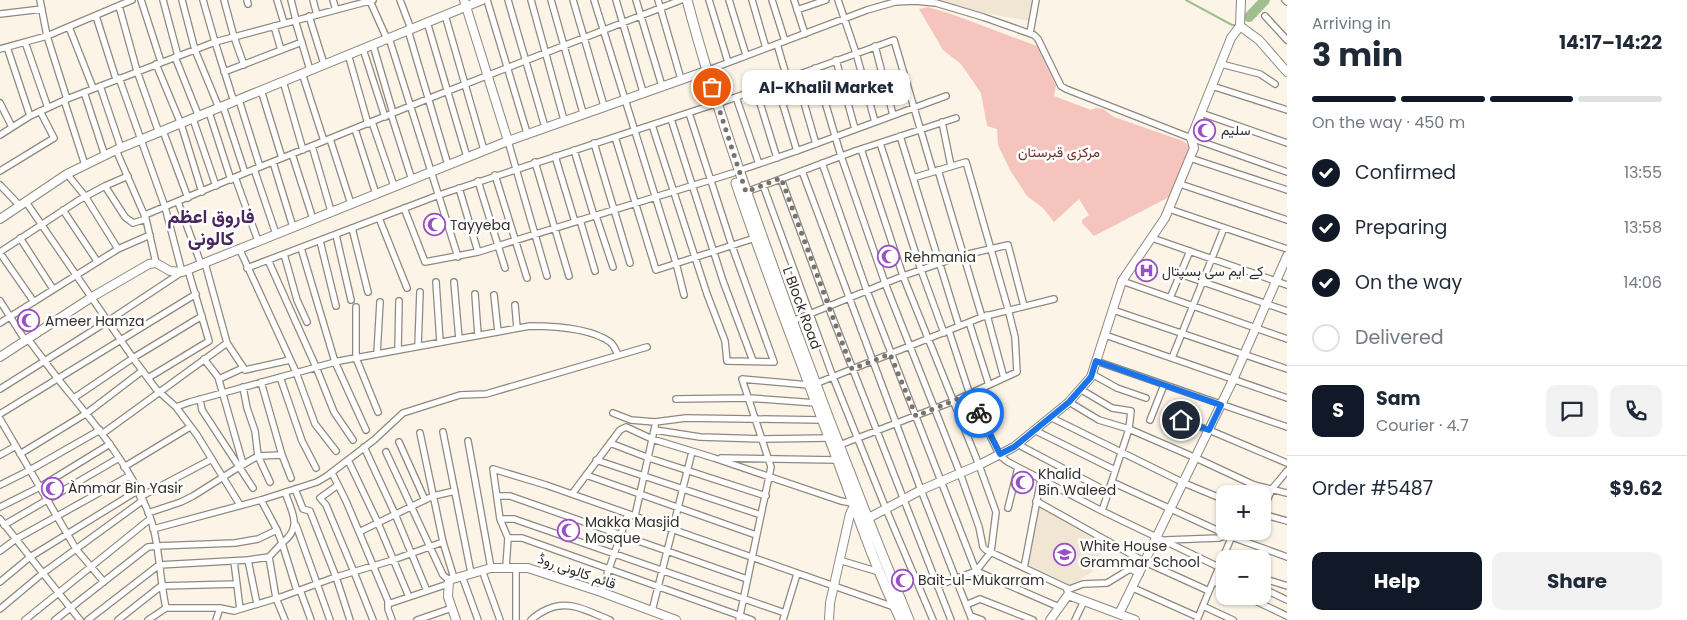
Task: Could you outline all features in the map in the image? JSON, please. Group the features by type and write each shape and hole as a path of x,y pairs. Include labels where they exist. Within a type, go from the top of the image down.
{"main road":[{"name":"L Block Road","path":"681,0 736,172 754,238 789,322"},
{"name":"L Block Road","path":"687,0 704,71"},
{"name":"L Block Road","path":"736,172 746,192 789,322 855,502"},
{"name":"L Block Road","path":"812,384 822,420 836,446 837,460 909,620"},
{"name":"L Block Road","path":"864,521 879,572 901,620"}],"street":[{"path":"40,0 47,36 85,165"},
{"path":"0,49 47,36 132,0"},
{"path":"141,0 159,63 181,124 202,192"},
{"path":"163,0 177,56 216,186"},
{"path":"182,0 195,50 221,107 245,173"},
{"path":"203,0 224,72 236,101 257,168 276,234"},
{"path":"224,0 244,65"},
{"path":"277,0 284,23"},
{"path":"291,0 302,42 306,71 327,140 351,204"},
{"path":"313,0 317,15"},
{"path":"333,0 336,10"},
{"path":"0,135 30,116 65,100 215,42 372,0 388,38 458,257"},
{"path":"400,0 410,29 448,165"},
{"path":"0,219 67,174 118,149 445,15 465,3 482,0"},
{"path":"487,0 528,134"},
{"path":"508,0 545,127"},
{"path":"531,0 564,120"},
{"path":"551,0 583,113"},
{"path":"573,0 604,106"},
{"path":"594,0 676,263 684,295"},
{"path":"616,0 643,92"},
{"path":"636,0 662,86"},
{"path":"658,0 681,79"},
{"path":"104,186 125,217 133,223 257,168 681,0"},
{"path":"709,0 728,62"},
{"path":"729,0 746,55"},
{"path":"752,0 766,48"},
{"path":"772,0 785,41"},
{"path":"794,0 804,34"},
{"path":"797,10 826,0"},
{"path":"838,0 856,53 875,122"},
{"path":"1030,33 1036,0"},
{"path":"0,389 185,271 203,263 484,150 867,10 895,2 927,1 936,3 1030,33 1038,39 1061,86 1192,138 1287,172"},
{"path":"864,521 921,490 979,465 1017,444 1069,402 1092,374 1122,281 1152,238 1169,209 1180,184 1194,148 1192,138 1231,38 1240,26 1239,2"},
{"path":"465,3 547,276"},
{"path":"119,6 137,71 188,198"},
{"path":"0,14 42,9"},
{"path":"445,15 484,150"},
{"path":"96,16 166,207 185,271 196,294 209,341 148,378"},
{"path":"309,16 324,64"},
{"path":"1265,16 1287,40"},
{"path":"427,22 467,157"},
{"path":"274,26 281,50"},
{"path":"1240,26 1259,40 1287,72"},
{"path":"69,27 93,88"},
{"path":"247,268 438,195 689,113 894,40 921,129 985,316 1004,378"},
{"path":"25,42 48,108"},
{"path":"224,72 302,42"},
{"path":"776,44 787,78"},
{"path":"373,45 390,115"},
{"path":"875,46 893,115"},
{"path":"7,47 30,116"},
{"path":"363,49 390,115 412,180"},
{"path":"348,54 370,123 394,186"},
{"path":"836,60 855,129"},
{"path":"1221,64 1260,74 1275,84"},
{"path":"814,68 841,156 886,283 979,526 983,547 1066,588 1068,593 1084,601 1134,620"},
{"path":"796,75 816,144"},
{"path":"283,81 303,150"},
{"path":"776,82 797,151"},
{"path":"100,86 118,149 146,217 156,263"},
{"path":"1212,86 1287,110"},
{"path":"260,90 282,158"},
{"path":"756,90 777,158"},
{"path":"84,92 105,156"},
{"path":"404,208 425,262 458,257 736,172 946,96"},
{"path":"736,97 759,164"},
{"path":"0,103 12,127"},
{"path":"0,172 54,138 40,111"},
{"path":"209,112 258,241"},
{"path":"652,125 707,294 725,341 727,361 774,362 732,246 689,113"},
{"path":"1202,113 1287,143"},
{"path":"746,192 841,156 956,118"},
{"path":"671,119 723,281 753,361"},
{"path":"942,122 951,166"},
{"path":"355,129 376,194"},
{"path":"900,136 959,326"},
{"path":"615,137 656,270 754,238"},
{"path":"880,143 921,270 970,394 999,454 1018,468 1041,478 1102,511 1216,565"},
{"path":"594,144 630,263"},
{"path":"312,146 331,211"},
{"path":"861,149 903,276 954,401 996,512 991,552 976,571 938,586"},
{"path":"574,150 612,267"},
{"path":"292,154 313,219"},
{"path":"556,156 595,271"},
{"path":"1190,158 1287,190"},
{"path":"273,162 293,227"},
{"path":"535,162 569,276"},
{"path":"836,446 954,401 1017,372 1015,338 1008,309 966,162 913,178"},
{"path":"822,163 866,291 976,571 1060,607"},
{"path":"802,171 848,298 971,618 982,620"},
{"path":"67,174 85,196 118,249"},
{"path":"495,175 527,278"},
{"path":"34,302 0,252 85,196 128,176"},
{"path":"781,178 852,369 951,620"},
{"path":"478,181 504,268"},
{"path":"1180,184 1287,220"},
{"path":"0,185 23,204 42,224 142,371 159,392 176,408 190,427 240,506"},
{"path":"763,185 833,377 933,620"},
{"path":"458,188 478,252"},
{"path":"178,202 203,263 227,343 244,368"},
{"path":"1169,209 1287,249"},
{"path":"63,210 97,261"},
{"path":"379,218 407,288"},
{"path":"352,228 368,292"},
{"path":"1172,358 1224,228"},
{"path":"336,234 351,300"},
{"path":"0,323 97,261 118,249 150,235"},
{"path":"20,238 53,289"},
{"path":"1152,238 1287,285"},
{"path":"320,241 336,306"},
{"path":"789,322 903,276 964,256 1007,245 1009,246 1024,306"},
{"path":"239,248 296,372 315,424 336,451"},
{"path":"301,248 335,362 366,430"},
{"path":"1170,298 1190,251"},
{"path":"284,254 297,300 307,322"},
{"path":"1120,614 1146,562 1161,539 1171,508 1233,380 1287,256"},
{"path":"268,260 334,412 353,440"},
{"path":"0,357 92,297 149,264 156,263 170,272 185,271"},
{"path":"1180,274 1287,311"},
{"path":"1122,281 1287,339"},
{"path":"436,282 440,342"},
{"path":"454,282 459,339"},
{"path":"418,346 420,292"},
{"path":"0,414 59,380 196,294"},
{"path":"475,294 478,336"},
{"path":"494,295 498,332"},
{"path":"739,617 770,477 770,460 742,379 812,384 985,316 1054,299"},
{"path":"0,301 26,339 110,444 140,496 149,516 157,546 161,586 166,608"},
{"path":"398,350 399,301"},
{"path":"377,354 380,302"},
{"path":"515,305 517,328"},
{"path":"356,307 356,358 378,412"},
{"path":"1113,310 1287,369"},
{"path":"74,398 133,358 202,316"},
{"path":"969,322 989,385"},
{"path":"176,408 224,392 335,362 530,326 559,326 589,333 610,342 618,355"},
{"path":"1105,335 1287,398"},
{"path":"0,485 101,432 227,343"},
{"path":"153,529 261,500 317,482 332,473 364,448 398,417 408,411 460,395 486,394 648,347"},
{"path":"204,359 219,379 224,392 241,466"},
{"path":"219,379 244,368 245,370 290,360"},
{"path":"1096,361 1287,427"},
{"path":"20,454 87,413 142,371"},
{"path":"1092,374 1117,388 1146,398"},
{"path":"280,377 302,442 316,468"},
{"path":"262,382 282,454 291,478"},
{"path":"1150,420 1164,385"},
{"path":"243,387 247,408 255,431 258,456 270,482"},
{"path":"1080,389 1112,408 1131,412 1128,429 1102,511"},
{"path":"676,399 749,398 816,403"},
{"path":"200,399 202,410 241,466 253,488"},
{"path":"1069,402 1099,420 1128,429 1254,485 1287,493"},
{"path":"613,413 631,420 655,422 686,418 822,420"},
{"path":"1166,416 1209,430 1287,463"},
{"path":"1050,417 1184,483 1216,496"},
{"path":"0,419 76,549 104,582"},
{"path":"635,516 641,496 655,422"},
{"path":"124,467 190,427"},
{"path":"572,494 620,430 626,427 652,440 714,458 841,501 855,502 833,586 829,620"},
{"path":"655,430 700,438 830,438"},
{"path":"1034,430 1115,470"},
{"path":"443,432 471,573"},
{"path":"420,433 453,580 478,620"},
{"path":"468,441 491,568"},
{"path":"400,442 425,500"},
{"path":"610,443 648,458 766,496"},
{"path":"0,508 40,487 110,444"},
{"path":"1017,444 1108,492"},
{"path":"0,455 16,446"},
{"path":"364,448 395,514 427,591"},
{"path":"386,452 443,576 453,580"},
{"path":"652,611 692,452"},
{"path":"25,620 91,567 149,516 181,502 258,456 282,454"},
{"path":"4,525 119,458"},
{"path":"714,458 837,460"},
{"path":"0,582 30,556 67,534 212,459"},
{"path":"348,460 378,523 409,597"},
{"path":"596,460 761,515"},
{"path":"1008,508 1018,468"},
{"path":"506,568 508,538 500,519 494,469 572,494 894,607"},
{"path":"1272,489 1287,471"},
{"path":"332,473 388,601 392,620"},
{"path":"586,475 756,535"},
{"path":"0,551 16,539 129,476"},
{"path":"1024,568 1041,478"},
{"path":"1112,482 1216,527"},
{"path":"338,485 320,498 326,505 373,620"},
{"path":"295,489 303,509 310,511 336,577 350,620"},
{"path":"359,532 434,496 455,491"},
{"path":"285,492 330,620"},
{"path":"0,609 140,496"},
{"path":"497,496 510,496 747,579"},
{"path":"261,500 277,530 311,620"},
{"path":"1036,501 1146,562 1209,591"},
{"path":"601,592 628,514"},
{"path":"1271,516 1287,521"},
{"path":"0,519 80,620"},
{"path":"500,519 514,519 785,613"},
{"path":"88,620 159,565 269,557 293,533 295,524"},
{"path":"55,620 148,547 236,542 258,539 277,530"},
{"path":"508,538 522,538 659,586 739,617 752,620"},
{"path":"1161,539 1216,538"},
{"path":"1247,540 1287,556"},
{"path":"148,620 166,608 220,608 234,611 394,560 443,542"},
{"path":"269,557 276,598 285,620"},
{"path":"248,560 257,604"},
{"path":"840,560 879,572"},
{"path":"234,561 240,609"},
{"name":"قائم کالونی روڈ","path":"453,580 491,568 528,568 601,592 671,619"},
{"path":"516,568 516,620"},
{"path":"1050,620 1068,593 1083,584 1107,583 1130,569 1140,574"},
{"path":"482,570 500,620"},
{"path":"782,620 797,574"},
{"path":"1133,588 1197,618 1216,579"},
{"path":"388,604 453,580"},
{"path":"453,580 448,597 456,620"},
{"path":"1271,581 1287,586"},
{"path":"118,620 161,586 237,584"},
{"path":"1271,592 1287,600"},
{"path":"966,605 980,599 1033,620"},
{"path":"1075,620 1084,601"},
{"path":"531,620 535,615 558,605 570,605 610,620"},
{"path":"1264,605 1287,616"},
{"path":"1203,606 1233,620"},
{"path":"216,620 220,608"},
{"path":"417,620 435,617 452,608"}],"shaded area":[{"path":"937,0 1035,0 1029,21 985,13"},
{"name":"White House Grammar School","path":"1036,501 1107,541 1092,572 1067,588 1024,568"}],"green space":[{"name":"مرکزی قبرستان","path":"928,7 1037,46 1056,86 1054,96 1091,110 1096,108 1103,109 1114,117 1183,141 1189,146 1187,157 1171,196 1094,236 1082,223 1082,220 1089,215 1079,199 1054,222 1043,208 1027,196 1010,170 998,145 997,129 987,126 981,93 961,64 943,50 919,9"}],"waterway":[{"path":"1186,0 1232,25 1236,25"},
{"path":"1249,17 1265,0"}],"way so far":[{"path":"712,87 746,192 781,178 852,369 890,354 916,416 970,394 979,413"}],"place":[{"name":"Al-Khalil Market","path":"712,87"},
{"name":"سلیم","path":"1205,130"},
{"name":"Tayyeba","path":"434,225"},
{"name":"Rehmania","path":"888,257"},
{"name":"کے ایم سی ہسپتال","path":"1146,271"},
{"name":"Ameer Hamza","path":"29,321"},
{"name":"Khalid Bin Waleed","path":"1022,482"},
{"name":"Àmmar Bin Yasir","path":"52,488"},
{"name":"Makka Masjid Mosque","path":"569,530"},
{"name":"White House Grammar School","path":"1064,554"},
{"name":"Bait-ul-Mukarram","path":"902,580"}],"district":[{"name":"فاروق اعظم کالونی","path":"211,227"}],"route":[{"path":"979,413 1000,454 1014,447 1069,402 1091,377 1096,361 1221,405 1209,430 1181,420"}]}
